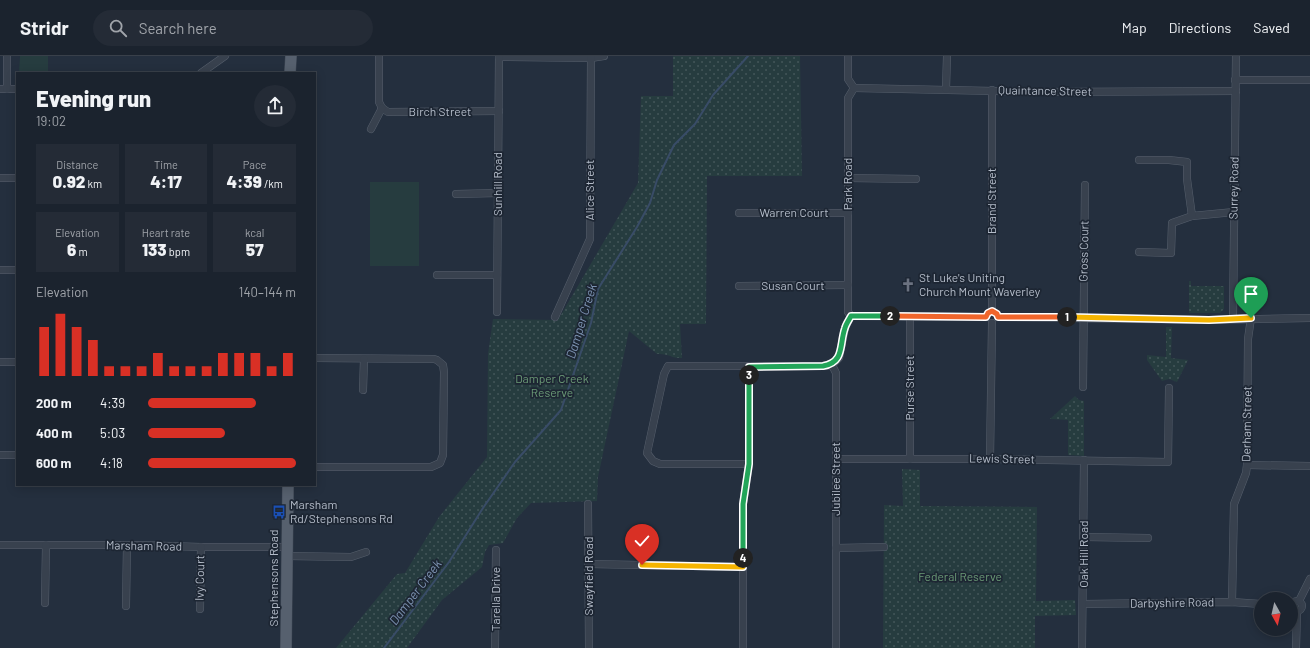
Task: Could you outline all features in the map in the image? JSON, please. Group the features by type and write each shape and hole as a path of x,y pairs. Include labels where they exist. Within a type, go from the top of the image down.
{"main road":[{"path":"290,72 291,56"},
{"name":"Stephensons Road","path":"286,648 288,486"}],"street":[{"path":"7,56 3,89 16,89"},
{"path":"202,72 225,56"},
{"path":"371,129 382,108 379,102 379,56"},
{"path":"499,57 604,56"},
{"path":"848,56 848,79 854,88"},
{"path":"946,89 947,56"},
{"name":"Surrey Road","path":"1232,319 1236,56"},
{"name":"Sunhill Road","path":"497,312 499,57"},
{"name":"Alice Street","path":"555,317 590,238 591,57"},
{"path":"1236,80 1310,80"},
{"name":"Quaintance Street","path":"854,88 1042,92 1236,91"},
{"name":"Park Road","path":"851,316 848,312 848,98 854,88"},
{"name":"Brand Street","path":"992,90 992,311"},
{"name":"Birch Street","path":"382,108 388,112 499,111"},
{"path":"1139,160 1169,160 1187,162 1187,179 1192,216"},
{"path":"0,178 16,178"},
{"path":"849,178 916,179"},
{"name":"Gross Court","path":"1084,387 1085,185"},
{"path":"456,194 498,193"},
{"path":"1139,252 1171,253 1172,223 1192,216 1234,212"},
{"name":"Warren Court","path":"739,213 848,213"},
{"path":"0,270 16,270"},
{"path":"437,275 497,275"},
{"name":"Susan Court","path":"739,286 848,285"},
{"path":"986,317 988,313 992,311 997,314 998,317"},
{"path":"749,464 660,464 652,461 646,454 664,374 668,366 749,367 832,365 838,358 845,328 851,316 986,317"},
{"name":"Purse Street","path":"910,317 910,459"},
{"path":"986,317 988,321 992,323"},
{"path":"998,317 1232,319 1310,318"},
{"path":"992,323 996,321 998,317"},
{"name":"Derham Street","path":"1232,602 1234,504 1246,473 1247,465 1247,319"},
{"path":"990,459 992,323"},
{"path":"316,358 434,359 443,365 444,372 442,460 436,466 316,467"},
{"path":"363,390 364,359"},
{"path":"0,362 16,362"},
{"name":"Jubilee Street","path":"832,365 836,373 836,648"},
{"path":"743,648 743,504 749,464 749,367"},
{"name":"Lewis Street","path":"836,459 990,459 1168,462 1169,388"},
{"path":"0,454 16,454"},
{"name":"Oak Hill Road","path":"1082,648 1084,460"},
{"path":"1247,465 1310,466"},
{"name":"Swayfield Road","path":"588,504 589,648"},
{"path":"1084,537 1148,538"},
{"name":"Marsham Road","path":"0,545 127,545 201,547 287,551 351,557 366,552"},
{"path":"45,603 46,545"},
{"path":"126,606 127,545"},
{"name":"Ivy Court","path":"200,609 201,547"},
{"path":"836,548 884,547"},
{"name":"Tarella Drive","path":"495,648 496,550"},
{"path":"589,564 743,567"},
{"path":"1310,578 1300,603 1310,605"},
{"name":"Darbyshire Road","path":"1083,604 1232,602 1254,604"},
{"path":"1295,636 1296,648"}],"green space":[{"path":"20,56 48,56 48,72 19,72"},
{"name":"Damper Creek Reserve","path":"673,56 800,56 802,176 707,176 706,324 680,324 682,358 657,354 629,331 598,477 597,501 531,503 517,518 503,543 489,545 485,552 482,567 442,600 407,648 336,648 397,574 405,573 439,517 487,457 488,354 493,319 558,320 638,183 641,96 673,96"},
{"path":"370,182 419,182 419,266 370,266"},
{"path":"1189,281 1191,281 1191,286 1224,286 1224,309 1220,313 1189,313"},
{"path":"1166,327 1172,327 1171,358 1188,360 1177,382 1169,379 1162,381 1147,360 1147,355 1166,357"},
{"path":"1075,396 1079,400 1084,401 1084,456 1068,455 1068,420 1050,419"},
{"name":"Federal Reserve","path":"902,469 920,470 920,506 1037,507 1036,601 1075,600 1076,615 1035,616 1035,648 883,648 884,505 903,506"}],"waterway":[{"name":"Damper Creek","path":"384,648 449,562 483,508 515,462 561,410 591,323 598,289 637,227 650,203 657,180 674,145 695,124 713,95 748,56"}],"place":[{"name":"St Luke's Uniting Church Mount Waverley","path":"908,285"},
{"name":"Marsham Rd/Stephensons Rd","path":"279,512"}],"route":[{"path":"642,565 743,567 743,504 749,464 749,367 832,365 838,358 845,328 851,316 986,317 988,313 992,311 997,314 998,317 1084,317 1209,320 1251,318"}]}
